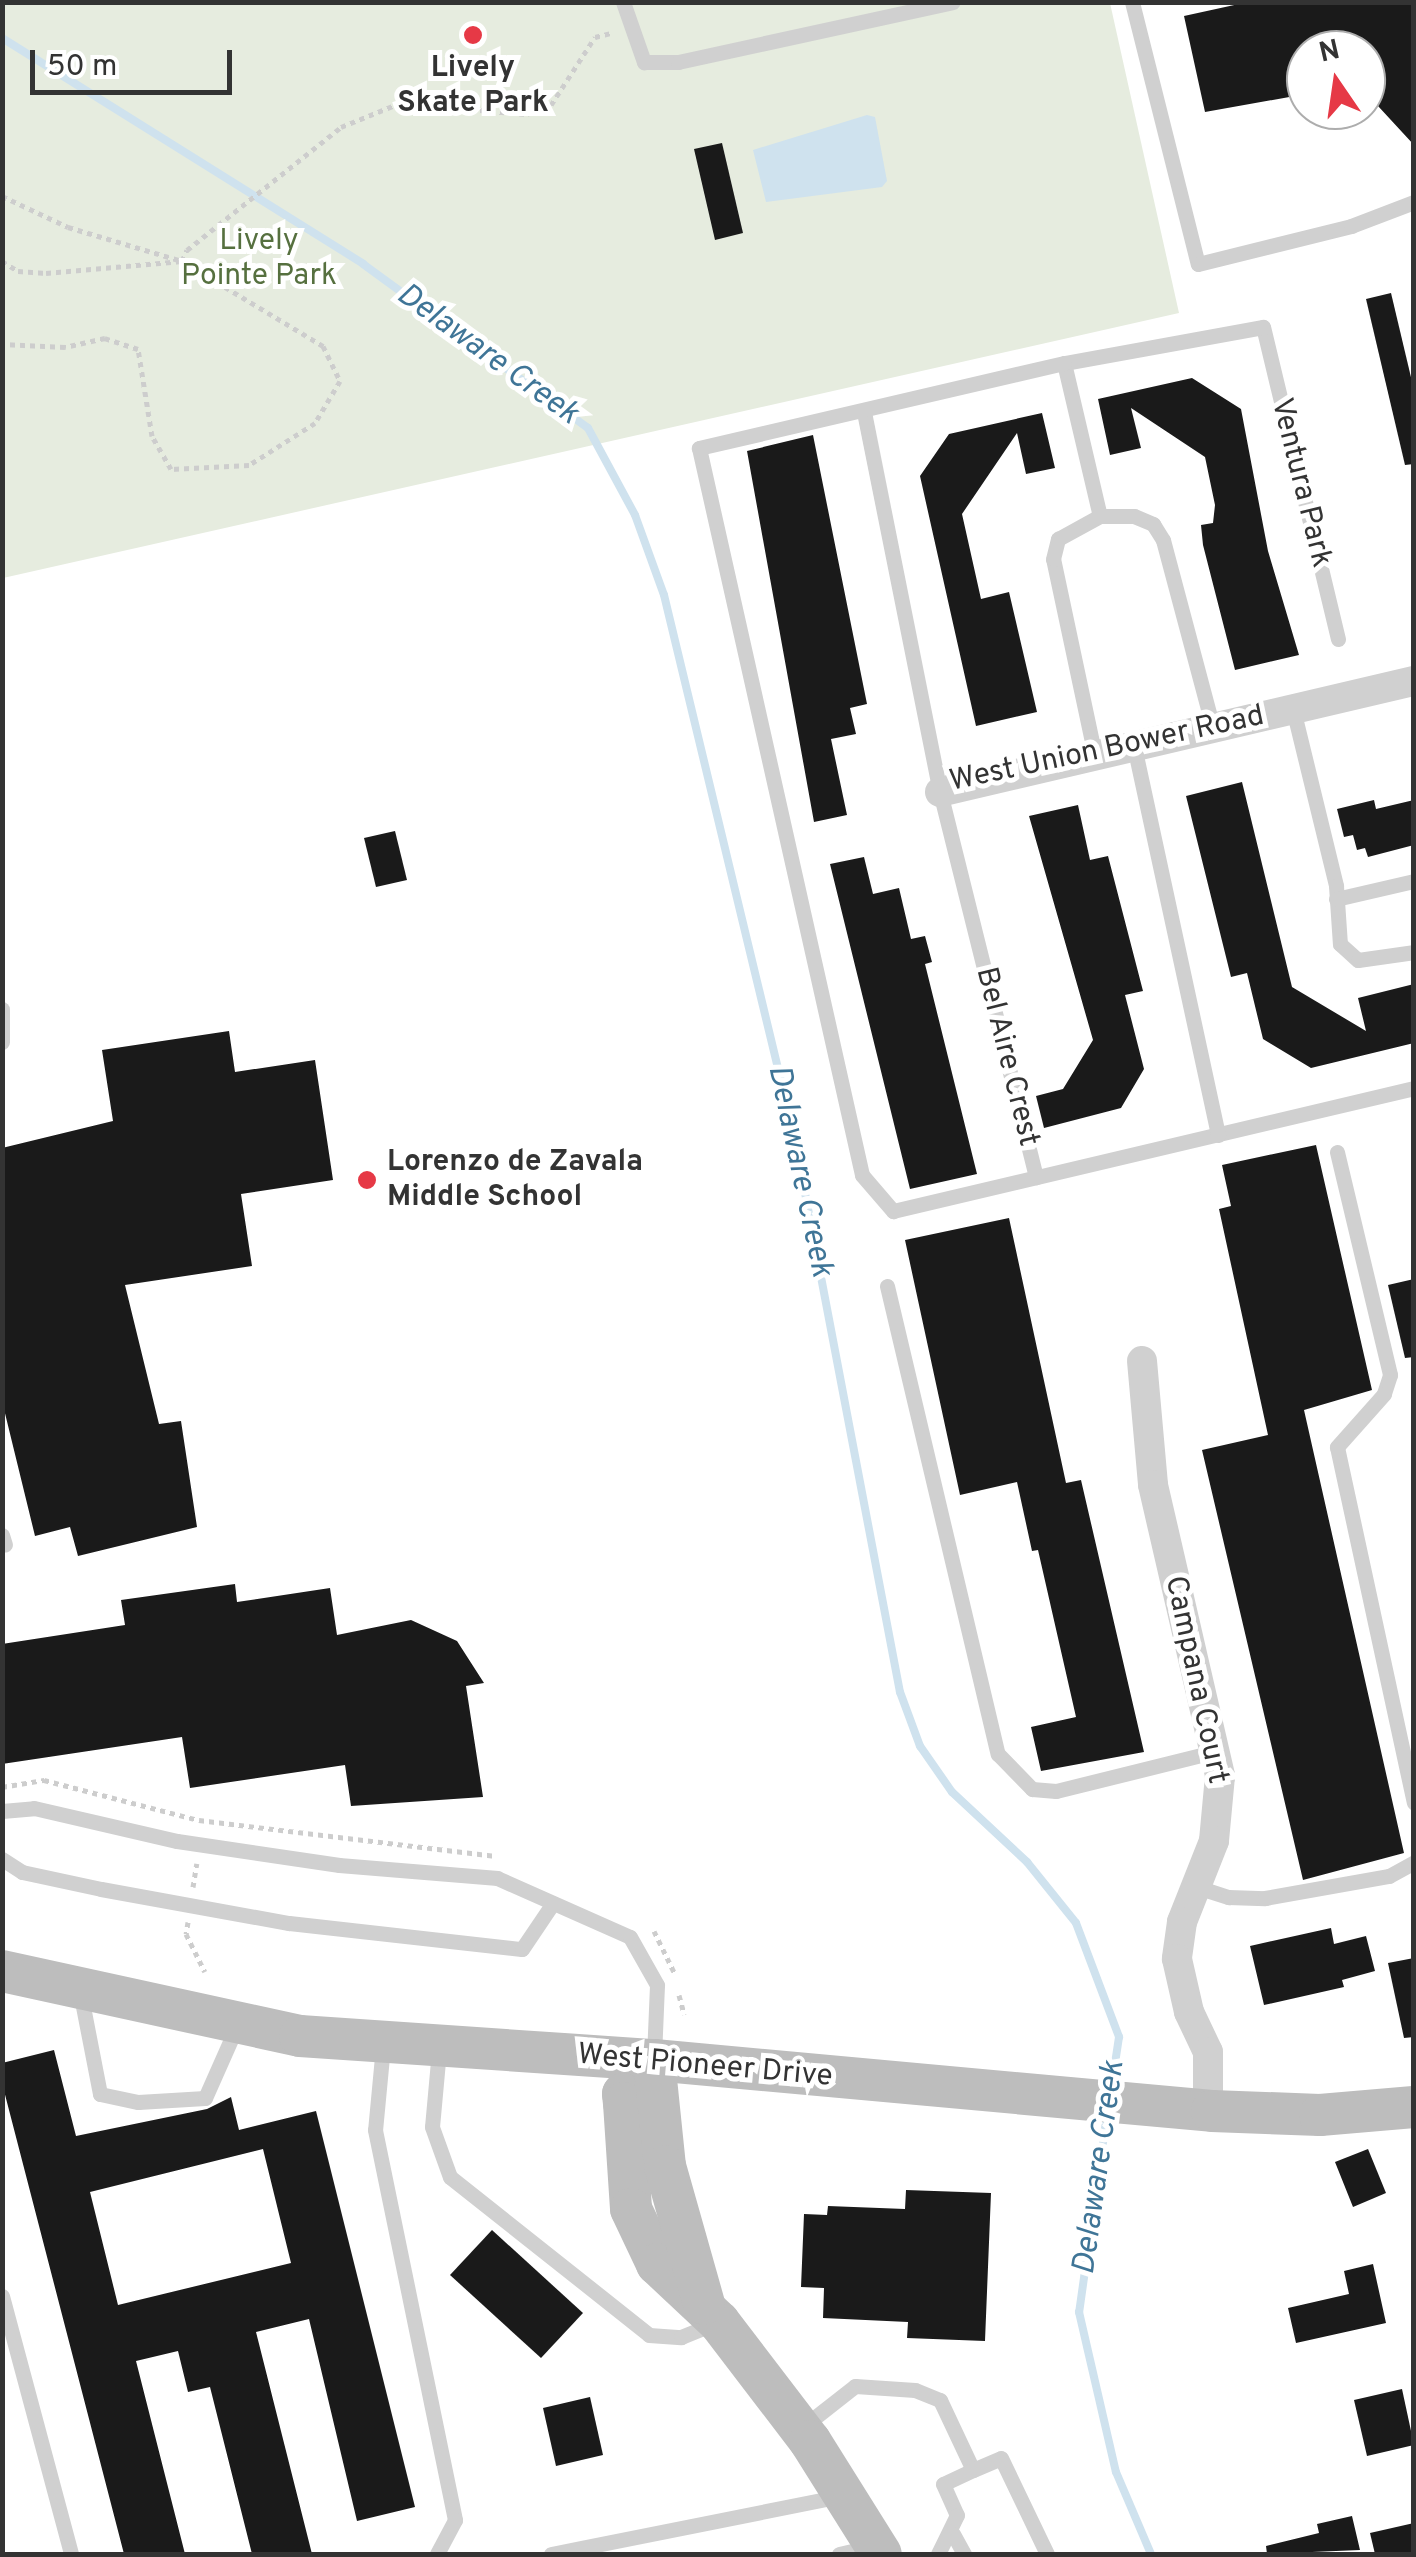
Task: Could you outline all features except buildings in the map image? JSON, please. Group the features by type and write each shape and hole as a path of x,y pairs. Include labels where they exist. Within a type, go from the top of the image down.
{"main road":[{"name":"West Pioneer Drive","path":"2,1971 236,2025 384,2042 654,2060 1195,2110 1320,2116 1414,2107"},
{"path":"654,2060 665,2166 711,2313 801,2429 845,2495 865,2552"}],"street":[{"name":"West Union Bower Road","path":"940,792 1414,681"},
{"name":"Campana Court","path":"1142,1360 1150,1469 1214,1752 1219,1812 1198,1887 1182,1922 1177,1959 1189,2012 1208,2052 1195,2110"}],"lane":[{"path":"623,2 628,28 644,62 678,62 953,2"},
{"path":"1132,2 1198,264 1351,226 1414,202"},
{"name":"Ventura Park","path":"1064,363 1263,327 1338,639"},
{"path":"1036,1178 892,1211 862,1175 699,448 1064,363 1100,516"},
{"name":"West Union Bower Road","path":"864,412 940,792"},
{"path":"1095,756 1053,559 1058,540 1100,516 1134,516 1154,524 1163,540 1213,728"},
{"path":"1293,709 1336,899 1340,944 1358,960 1414,952"},
{"path":"1134,746 1218,1135"},
{"name":"Bel Aire Crest","path":"940,792 1036,1178 1414,1088"},
{"path":"1336,899 1414,881"},
{"path":"2,1009 2,1042"},
{"path":"1337,1152 1390,1375 1384,1394 1337,1447 1414,1803"},
{"path":"887,1286 998,1754 1032,1788 1056,1791 1214,1752"},
{"path":"2,1811 34,1808 177,1840 339,1865 497,1878 630,1937 657,1985 654,2060"},
{"path":"2,1859 38,1875 289,1923 522,1949 553,1903"},
{"path":"1198,1887 1228,1897 1264,1898 1388,1876 1414,1862"},
{"path":"79,1988 100,2094 138,2102 205,2098 236,2025"},
{"path":"384,2042 375,2130 454,2520 438,2554"},
{"path":"439,2046 432,2128 450,2177 649,2335 681,2337 711,2313"},
{"path":"2,2296 72,2554"},
{"path":"801,2429 856,2386 915,2390 940,2400 973,2470"},
{"path":"938,2554 953,2534 957,2515 943,2484 1001,2458 1047,2554"},
{"path":"551,2554 845,2495"},
{"path":"953,2534 964,2554"}],"path":[{"path":"182,261 187,250 341,126 400,103 505,116 539,110 551,105 595,37 628,28"},
{"path":"2,196 68,227 182,261 323,346 340,381 315,423 248,465 172,469 152,436 138,349 105,338 2,347"},
{"path":"2,260 18,271 46,273 182,261"}],"green space":[{"name":"Lively Pointe Park","path":"2,3 1110,3 1179,313 3,578"}],"water":[{"path":"867,115 875,117 887,181 882,187 766,202 753,150"}],"waterway":[{"name":"Delaware Creek","path":"2,38 363,264 588,428 635,515 664,595 794,1135 900,1692 920,1746 952,1792 1027,1862 1076,1923 1119,2037 1111,2090"},
{"name":"Delaware Creek","path":"1107,2114 1079,2312 1116,2472 1151,2554"}],"place":[{"name":"Lively Skate Park","path":"473,35"},
{"name":"Lorenzo de Zavala Middle School","path":"367,1180"}]}
